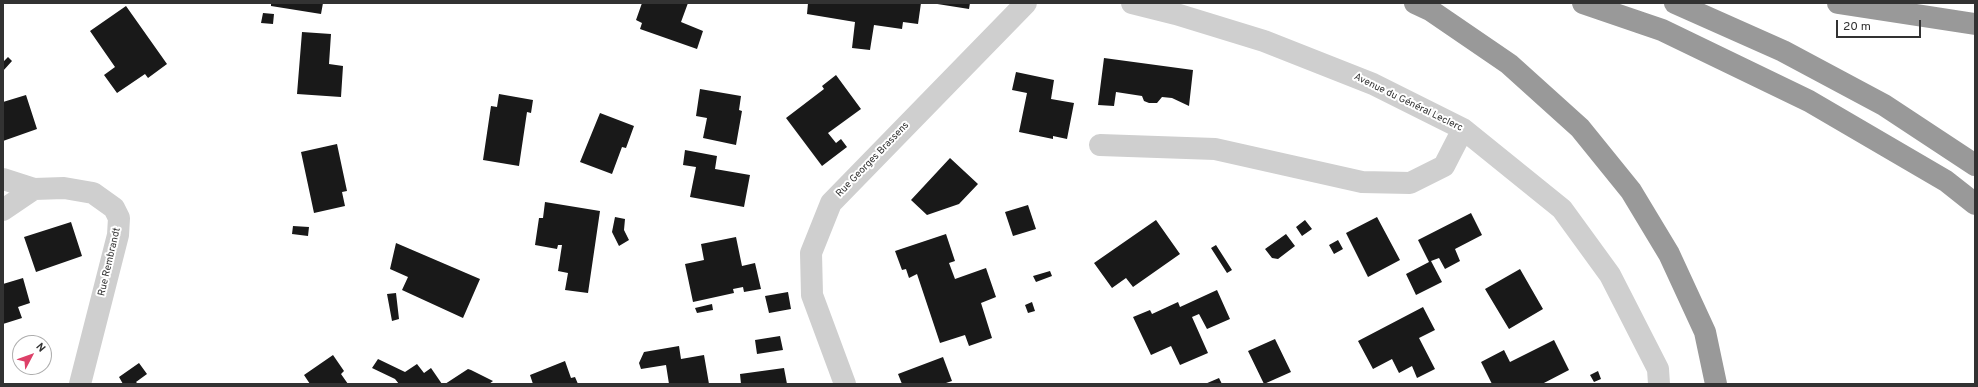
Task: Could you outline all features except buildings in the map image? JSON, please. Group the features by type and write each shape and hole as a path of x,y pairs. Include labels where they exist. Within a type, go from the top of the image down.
{"highway":[{"path":"1415,3 1430,10 1510,64 1580,128 1631,190 1669,254 1705,332 1716,384"},
{"path":"1583,3 1662,30 1809,101 1946,181 1975,204"},
{"path":"1675,3 1783,51 1884,105 1975,165"},
{"path":"1838,3 1975,24"}],"street":[{"name":"Avenue du Général Leclerc","path":"1132,3 1176,14 1264,41 1373,84 1463,129 1562,209 1610,275 1658,369 1659,384"},
{"name":"Rue Georges Brassens","path":"845,384 812,295 811,253 831,203 1020,9"},
{"path":"1100,145 1215,149 1362,182 1410,183 1444,166 1463,129"},
{"name":"Rue Rembrandt","path":"3,179 34,189 64,188 93,194 114,208 120,218 118,235 80,384"},
{"path":"3,210 34,189"}]}
